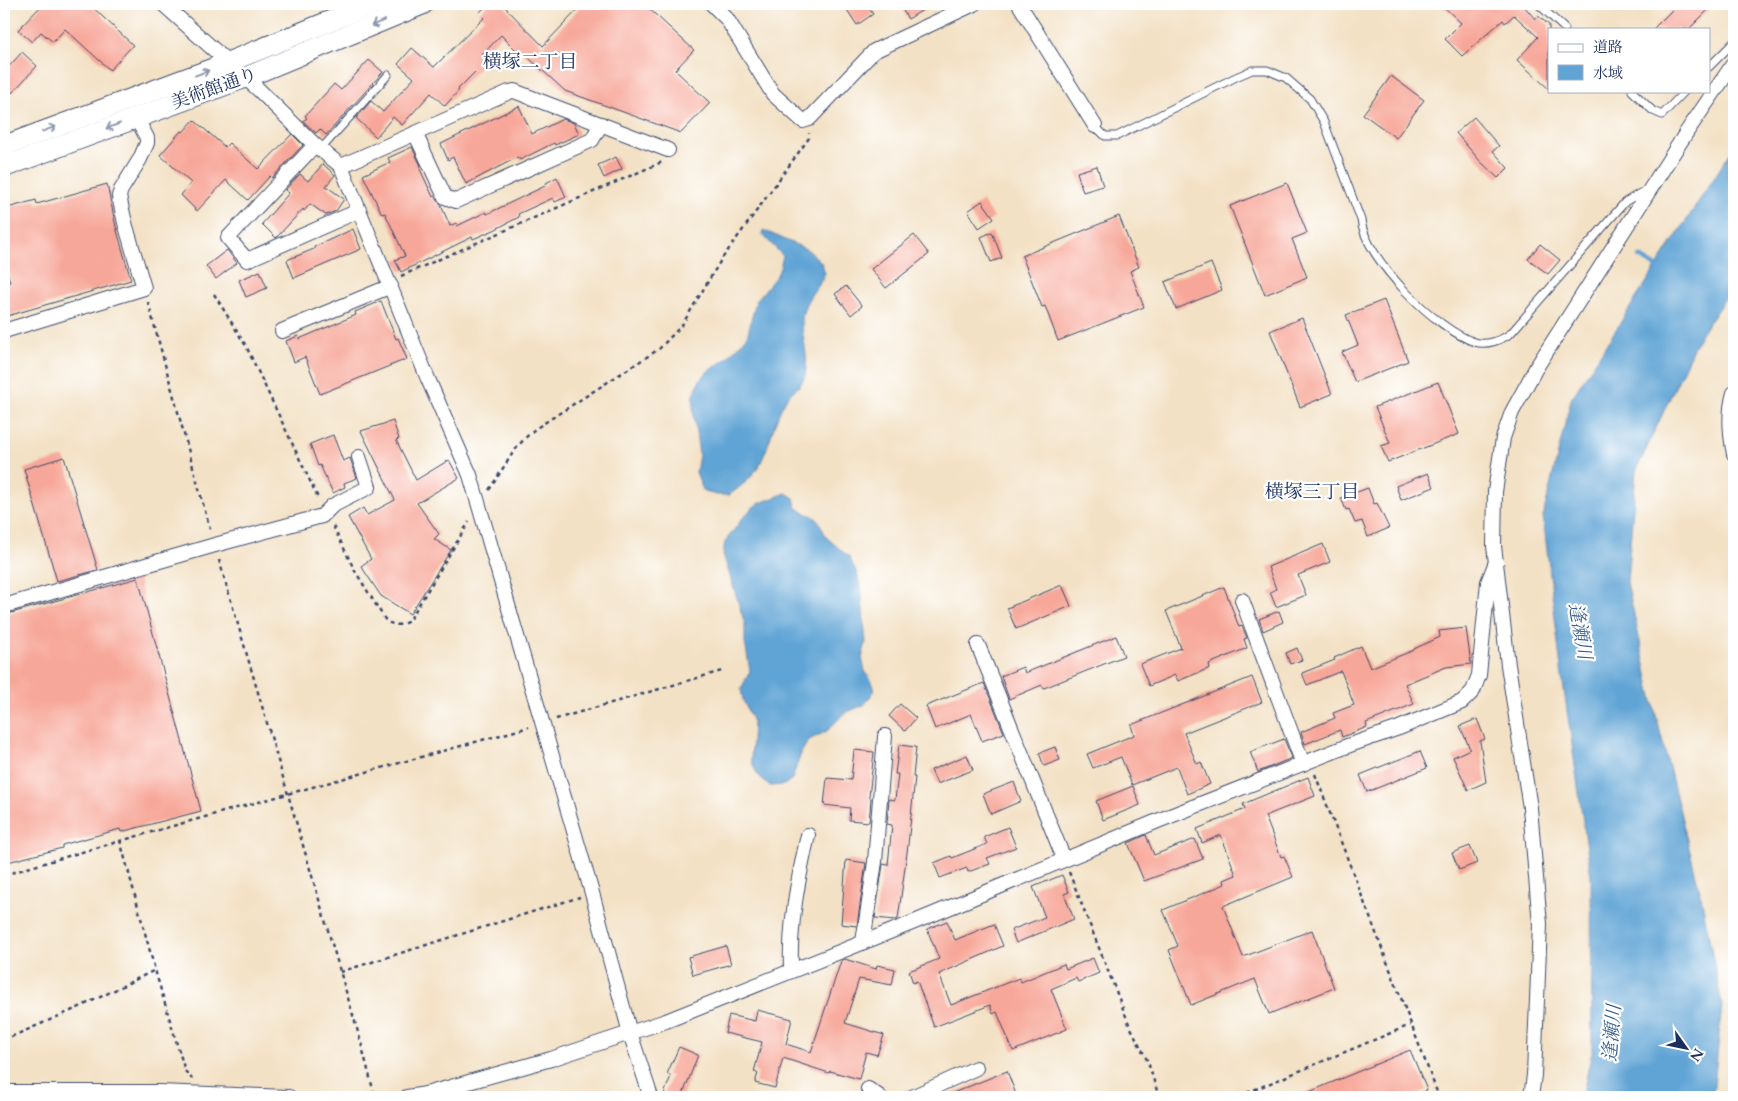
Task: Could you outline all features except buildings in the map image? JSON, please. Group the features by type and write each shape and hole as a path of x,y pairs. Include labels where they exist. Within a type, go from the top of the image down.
{"street":[{"path":"163,4 340,166 390,283 428,379 470,474 592,893 630,1033 651,1097"},
{"name":"美術館通り","path":"4,146 227,63 372,4"},
{"name":"美術館通り","path":"4,167 244,78 423,4"},
{"path":"712,4 727,19 773,94 803,121 809,120 874,51 974,4"},
{"path":"1019,4 1095,126"},
{"path":"1531,1097 1535,1066 1540,924 1530,808 1508,665 1493,533 1495,492 1503,438 1512,412 1536,368 1734,63"},
{"path":"340,166 514,91 668,150"},
{"path":"4,331 144,288 119,196 140,160 147,143 147,138 136,117"},
{"path":"415,133 445,197 456,201 592,140 600,124"},
{"path":"318,147 228,238 247,260 358,211"},
{"path":"282,331 390,283"},
{"path":"1734,393 1731,402 1730,422 1734,454"},
{"path":"4,606 322,516 332,506 369,487 359,457"},
{"path":"408,1097 426,1094 551,1059 666,1021 1064,859 1455,705 1468,697 1473,691 1479,675 1488,582 1496,562"},
{"path":"1242,600 1307,762"},
{"path":"978,645 1064,859"},
{"path":"863,942 875,862 885,736"},
{"path":"791,970 790,943 793,910 808,835"},
{"path":"912,1097 976,1068"},
{"path":"868,1089 880,1097"},
{"path":"4,1092 158,1092 289,1097"}],"lane":[{"path":"1538,4 1564,28"},
{"path":"1710,66 1734,42"},
{"path":"1095,126 1105,136 1117,136 1236,76 1252,70 1267,70 1286,78 1310,99 1324,122 1361,220 1362,229 1372,249 1400,287 1443,326 1476,343 1484,343 1505,337 1511,333 1625,202 1640,193 1649,192"},
{"path":"318,147 388,75"},
{"path":"1633,92 1653,111 1662,115 1684,92"}],"path":[{"path":"214,294 246,346 355,571 386,621 394,625 402,625 409,621 479,506 523,439 535,429 659,349 682,325 721,260 809,138 809,120"},
{"path":"390,283 662,163 668,150"},
{"path":"4,875 120,840 288,795 725,670"},
{"path":"1307,762 1312,767 1438,1097"},
{"path":"288,795 370,1074 375,1097"},
{"path":"120,840 155,970 185,1071 189,1077 195,1080"},
{"path":"1064,859 1129,1024 1148,1062 1160,1097"},
{"path":"340,972 592,893"},
{"path":"4,1040 82,1006 155,970"},
{"path":"1240,1097 1410,1025"}],"water":[{"name":"逢瀬川","path":"1734,147 1734,285 1697,340 1636,471 1627,582 1655,711 1701,896 1722,1005 1713,1097 1582,1097 1592,1052 1591,876 1561,669 1543,516 1571,399"},
{"path":"763,230 808,250 821,262 825,273 807,302 803,313 802,327 807,363 803,381 785,401 761,462 755,472 729,495 716,495 703,490 696,472 699,455 693,409 694,394 700,380 707,372 725,360 747,337 756,301 777,275 780,268 783,256 763,235"},
{"path":"786,493 794,498 796,507 819,521 826,537 849,557 857,573 861,590 866,642 862,658 865,671 875,690 864,705 845,713 827,731 809,740 802,751 792,779 784,785 770,786 757,774 751,760 753,722 743,700 741,689 750,671 745,642 745,624 723,554 725,542 752,508"}],"waterway":[{"path":"1640,257 1660,269"}],"district":[{"name":"横塚二丁目","path":"530,61"},
{"name":"横塚三丁目","path":"1312,491"}]}
